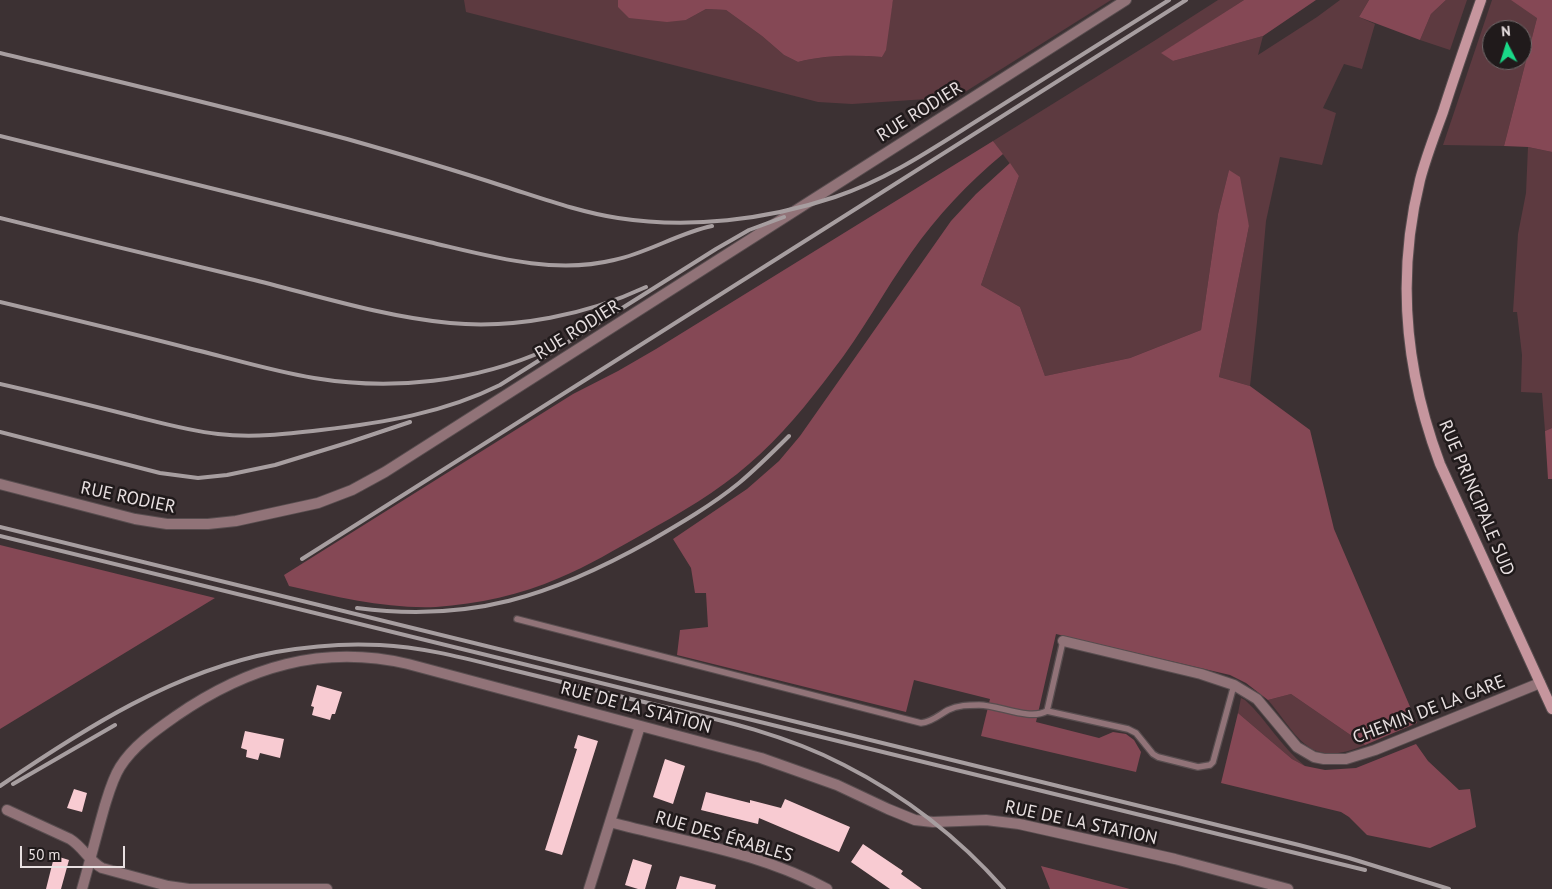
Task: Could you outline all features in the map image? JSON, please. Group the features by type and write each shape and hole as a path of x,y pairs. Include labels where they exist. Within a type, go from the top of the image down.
{"street":[{"name":"RUE RODIER","path":"0,484 135,519 184,525 236,521 318,503 352,490 402,461 1126,0"},
{"name":"RUE PRINCIPALE SUD","path":"1481,0 1426,159 1416,199 1407,270 1408,334 1419,398 1440,464 1552,710"},
{"name":"CHEMIN DE LA GARE","path":"1064,641 1201,674 1234,685 1257,699 1296,747 1314,757 1334,760 1375,750 1540,683"},
{"name":"RUE DE LA STATION","path":"82,889 98,828 115,777 132,751 164,724 213,692 236,680 277,666 316,659 364,657 392,660 787,766 837,785 915,820 933,822 986,820 1019,824 1175,859 1288,889"},
{"path":"588,889 640,726"},
{"path":"7,810 70,839 78,844 102,868 168,886 189,889 327,889"},
{"name":"RUE DES ÉRABLES","path":"610,822 757,859 793,872 827,889"}],"lane":[{"path":"517,619 921,723 956,707 966,705 981,705 1030,714 1040,714 1047,711 1128,729 1136,733 1153,754 1158,757 1198,767 1210,765 1216,755 1234,685"},
{"path":"1047,711 1064,641"}],"shaded area":[{"path":"464,0 618,0 618,7 686,20 706,9 726,10 762,36 784,55 798,62 840,56 882,57 893,0 1111,0 957,97 852,104 818,102 466,12"},
{"path":"618,0 893,0 886,50 882,57 840,56 798,62 784,55 762,36 726,10 706,9 686,20 667,22 629,18 618,7"},
{"path":"1218,0 1244,0 1162,53 1173,61 1263,36 1258,55 1340,0 1369,0 1359,17 1375,24 1362,69 1344,64 1323,108 1336,113 1322,165 1280,157 1266,221 1250,386 1219,377 1249,226 1229,170 1218,214 1201,330 1130,358 1045,376 1020,307 981,285 1019,176 993,141"},
{"path":"1244,0 1316,0 1263,36 1173,61 1161,53"},
{"path":"1369,0 1446,0 1431,14 1420,40 1359,17"},
{"path":"1446,0 1467,0 1450,50 1420,40 1431,14"},
{"path":"1492,0 1549,0 1537,18 1532,37 1532,20 1485,20"},
{"path":"1511,0 1552,0 1552,152 1528,147 1504,146 1524,70 1532,70 1532,37 1537,18"},
{"path":"1482,30 1482,70 1524,70 1504,146 1443,145"},
{"path":"993,141 1003,154 965,188 931,226 901,267 844,356 804,407 761,454 698,502 570,573 530,589 483,601 436,607 399,606 362,601 289,586 284,575 573,394 656,349"},
{"path":"1528,147 1552,152 1552,428 1545,431 1542,393 1521,392 1522,355 1517,312 1513,312 1518,234 1526,193"},
{"path":"1010,163 1019,176 981,285 1020,307 1045,376 1130,358 1201,330 1218,214 1229,170 1240,177 1249,226 1219,377 1250,386 1310,430 1334,529 1417,723 1365,745 1291,694 1268,700 1246,683 1230,675 1056,634 1036,722 1099,738 1113,732 1126,734 1134,740 1141,752 1136,772 981,736 990,699 914,680 906,712 677,655 680,630 708,627 706,593 695,593 691,568 673,539 747,489 779,461 800,436 951,221 976,194"},
{"path":"1552,428 1552,479 1548,479 1545,431"},
{"path":"0,545 215,598 0,729"},
{"path":"1291,694 1365,745 1346,752 1330,753 1318,751 1307,746 1268,700"},
{"path":"1241,698 1253,708 1296,759 1305,766 1292,759 1238,713"},
{"path":"1238,713 1292,759 1305,766 1325,770 1356,768 1416,744 1428,761 1459,790 1470,789 1476,827 1430,848 1367,835 1349,817 1341,812 1221,783"},
{"path":"1041,866 1130,889 1050,889"}],"building":[{"path":"317,685 342,692 335,714 332,714 330,720 312,715 314,707 311,706"},
{"path":"245,731 284,739 280,758 260,753 258,760 246,757 247,750 241,748"},
{"path":"578,735 598,741 562,855 545,850 577,749 574,748"},
{"path":"665,759 685,766 673,804 653,797"},
{"path":"74,789 87,793 82,812 67,808"},
{"path":"706,792 750,803 750,800 781,808 785,799 850,827 839,852 759,818 758,824 701,810"},
{"path":"863,844 903,871 901,874 922,889 890,889 851,862"},
{"path":"56,856 69,860 61,889 46,889 53,861 55,861"},
{"path":"633,859 652,865 645,889 625,885"},
{"path":"680,876 716,885 715,889 676,889"}],"railway":[{"path":"0,53 347,139 589,212 645,221 672,223 700,222 755,217 782,212 855,190 893,172 929,151 1169,0"},
{"path":"302,559 1186,0"},
{"path":"0,136 475,253 544,265 591,264 627,257 687,233 712,226"},
{"path":"0,384 207,433 244,436 270,435 390,420 435,410 479,395 500,385 716,249 749,230 784,217"},
{"path":"0,218 375,311 450,323 500,324 550,318 599,305 646,287"},
{"path":"0,302 282,372 343,382 373,384 433,381 492,369 548,349"},
{"path":"0,432 160,473 198,478 227,475 275,465 410,422"},
{"path":"357,608 398,612 437,612 474,608 509,601 579,577 685,521 729,491 789,436"},
{"path":"0,527 1299,845 1349,858 1449,889"},
{"path":"0,536 1365,870"},
{"path":"0,786 98,723 166,687 202,673 238,661 302,648 354,644 395,646 455,656 735,724 818,752 867,777 910,804 969,852 1004,889"},
{"path":"13,784 115,725"}]}
